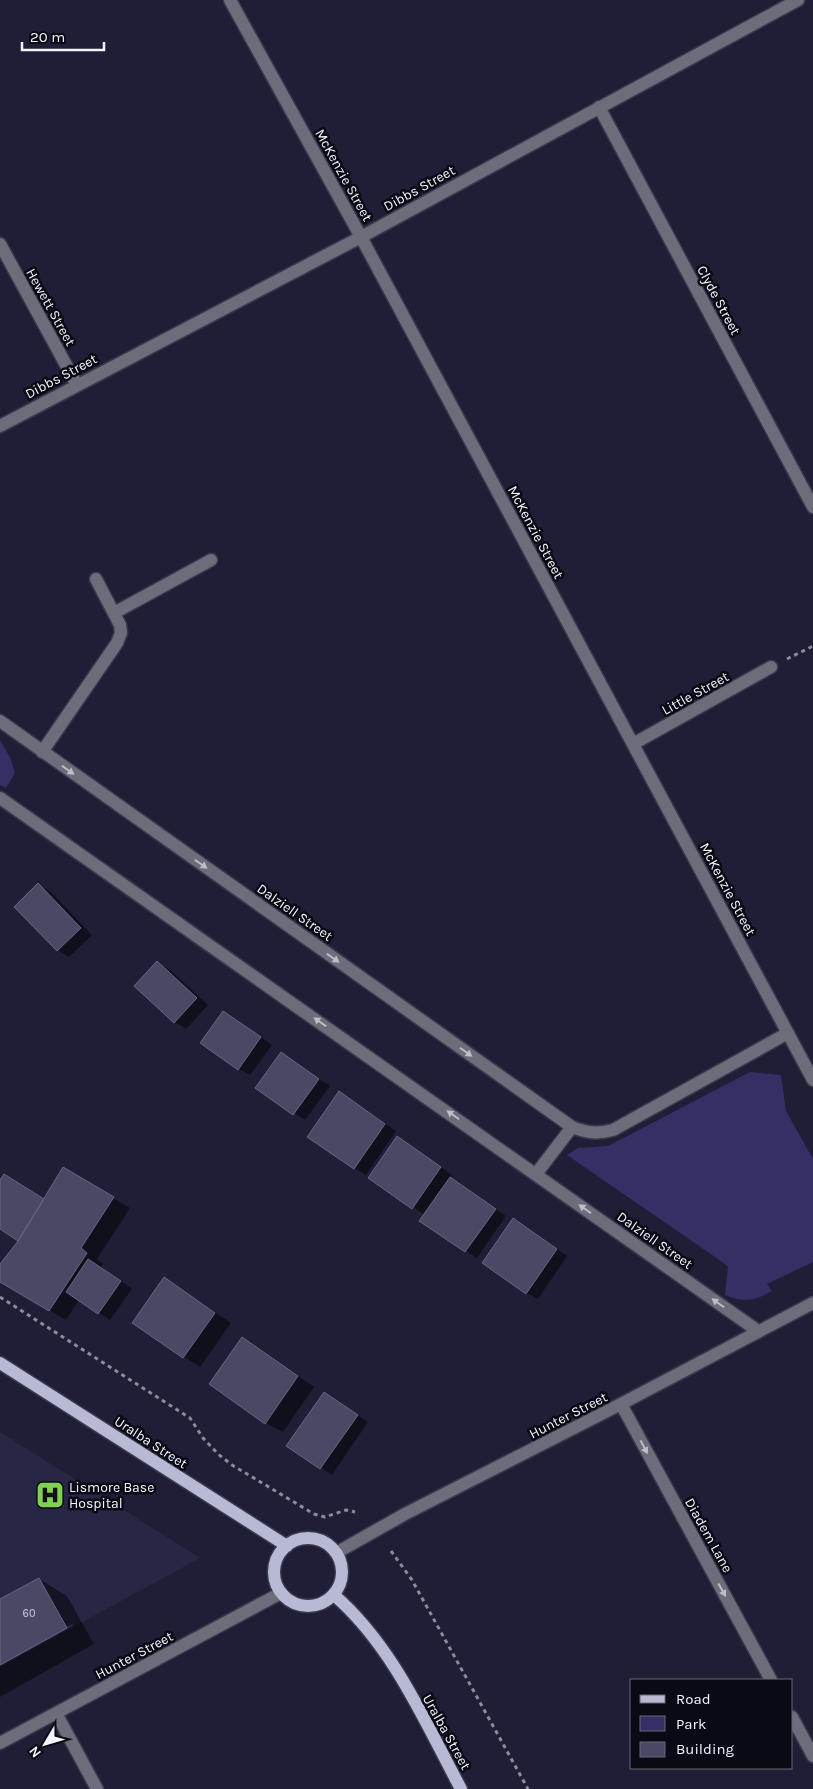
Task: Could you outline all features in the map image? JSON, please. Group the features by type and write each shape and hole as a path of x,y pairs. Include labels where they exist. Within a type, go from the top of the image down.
{"main road":[{"name":"Uralba Street","path":"0,1363 286,1546"},
{"path":"307,1538 318,1540 328,1545 336,1553 341,1564 342,1575 340,1585 334,1595 327,1601 307,1607 288,1600 282,1593 276,1584 274,1574 280,1554 286,1546 307,1538"},
{"name":"Uralba Street","path":"334,1595 365,1626 389,1659 461,1789"}],"street":[{"name":"McKenzie Street","path":"230,0 361,237 813,1080"},
{"name":"Dibbs Street","path":"0,426 361,237 599,106 798,0"},
{"name":"Clyde Street","path":"599,106 813,507"},
{"name":"Hewett Street","path":"0,244 77,385"},
{"path":"114,613 211,560"},
{"path":"42,752 117,643 121,633 120,625 96,579"},
{"name":"Little Street","path":"633,744 771,667"},
{"name":"Dalziell Street","path":"0,722 572,1127 584,1132 600,1134 613,1130 788,1033"},
{"name":"Dalziell Street","path":"0,798 758,1331"},
{"path":"536,1174 572,1127"},
{"name":"Hunter Street","path":"336,1553 405,1514 621,1404 813,1303"},
{"name":"Diadem Lane","path":"621,1404 771,1679"},
{"name":"Hunter Street","path":"0,1743 282,1593"},
{"path":"56,1713 97,1789"},
{"path":"793,1719 813,1756"}],"path":[{"path":"771,667 813,646"},
{"path":"0,1297 190,1418 203,1438 218,1454 240,1470 314,1514 325,1517 346,1510 355,1512"},
{"path":"391,1551 412,1580 528,1789"}],"shaded area":[{"name":"Lismore Base Hospital","path":"0,1432 200,1558 0,1667"}],"green space":[{"path":"0,741 10,757 15,773 6,788 0,785"},
{"path":"750,1072 781,1075 786,1111 813,1159 813,1262 767,1284 772,1291 754,1299 743,1300 725,1295 728,1266 567,1155 578,1148 608,1146"}],"building":[{"path":"38,883 81,928 57,951 14,907"},
{"path":"157,961 197,998 174,1023 134,986"},
{"path":"223,1011 261,1037 238,1070 200,1043"},
{"path":"281,1052 319,1079 293,1115 255,1088"},
{"path":"339,1091 385,1124 354,1169 307,1137"},
{"path":"397,1136 441,1167 412,1209 368,1178"},
{"path":"63,1167 114,1197 81,1248 87,1253 49,1311 0,1282 0,1264 18,1241"},
{"path":"4,1174 44,1199 18,1241 0,1229 0,1180"},
{"path":"450,1177 496,1209 465,1252 419,1221"},
{"path":"513,1218 557,1249 526,1294 482,1263"},
{"path":"88,1259 121,1281 98,1314 66,1292"},
{"path":"164,1277 215,1313 183,1358 132,1323"},
{"path":"242,1337 298,1376 265,1424 209,1384"},
{"path":"324,1392 358,1415 320,1469 286,1446"},
{"path":"39,1578 67,1628 0,1665 0,1599"}],"place":[{"name":"Lismore Base Hospital","path":"50,1495"}]}
